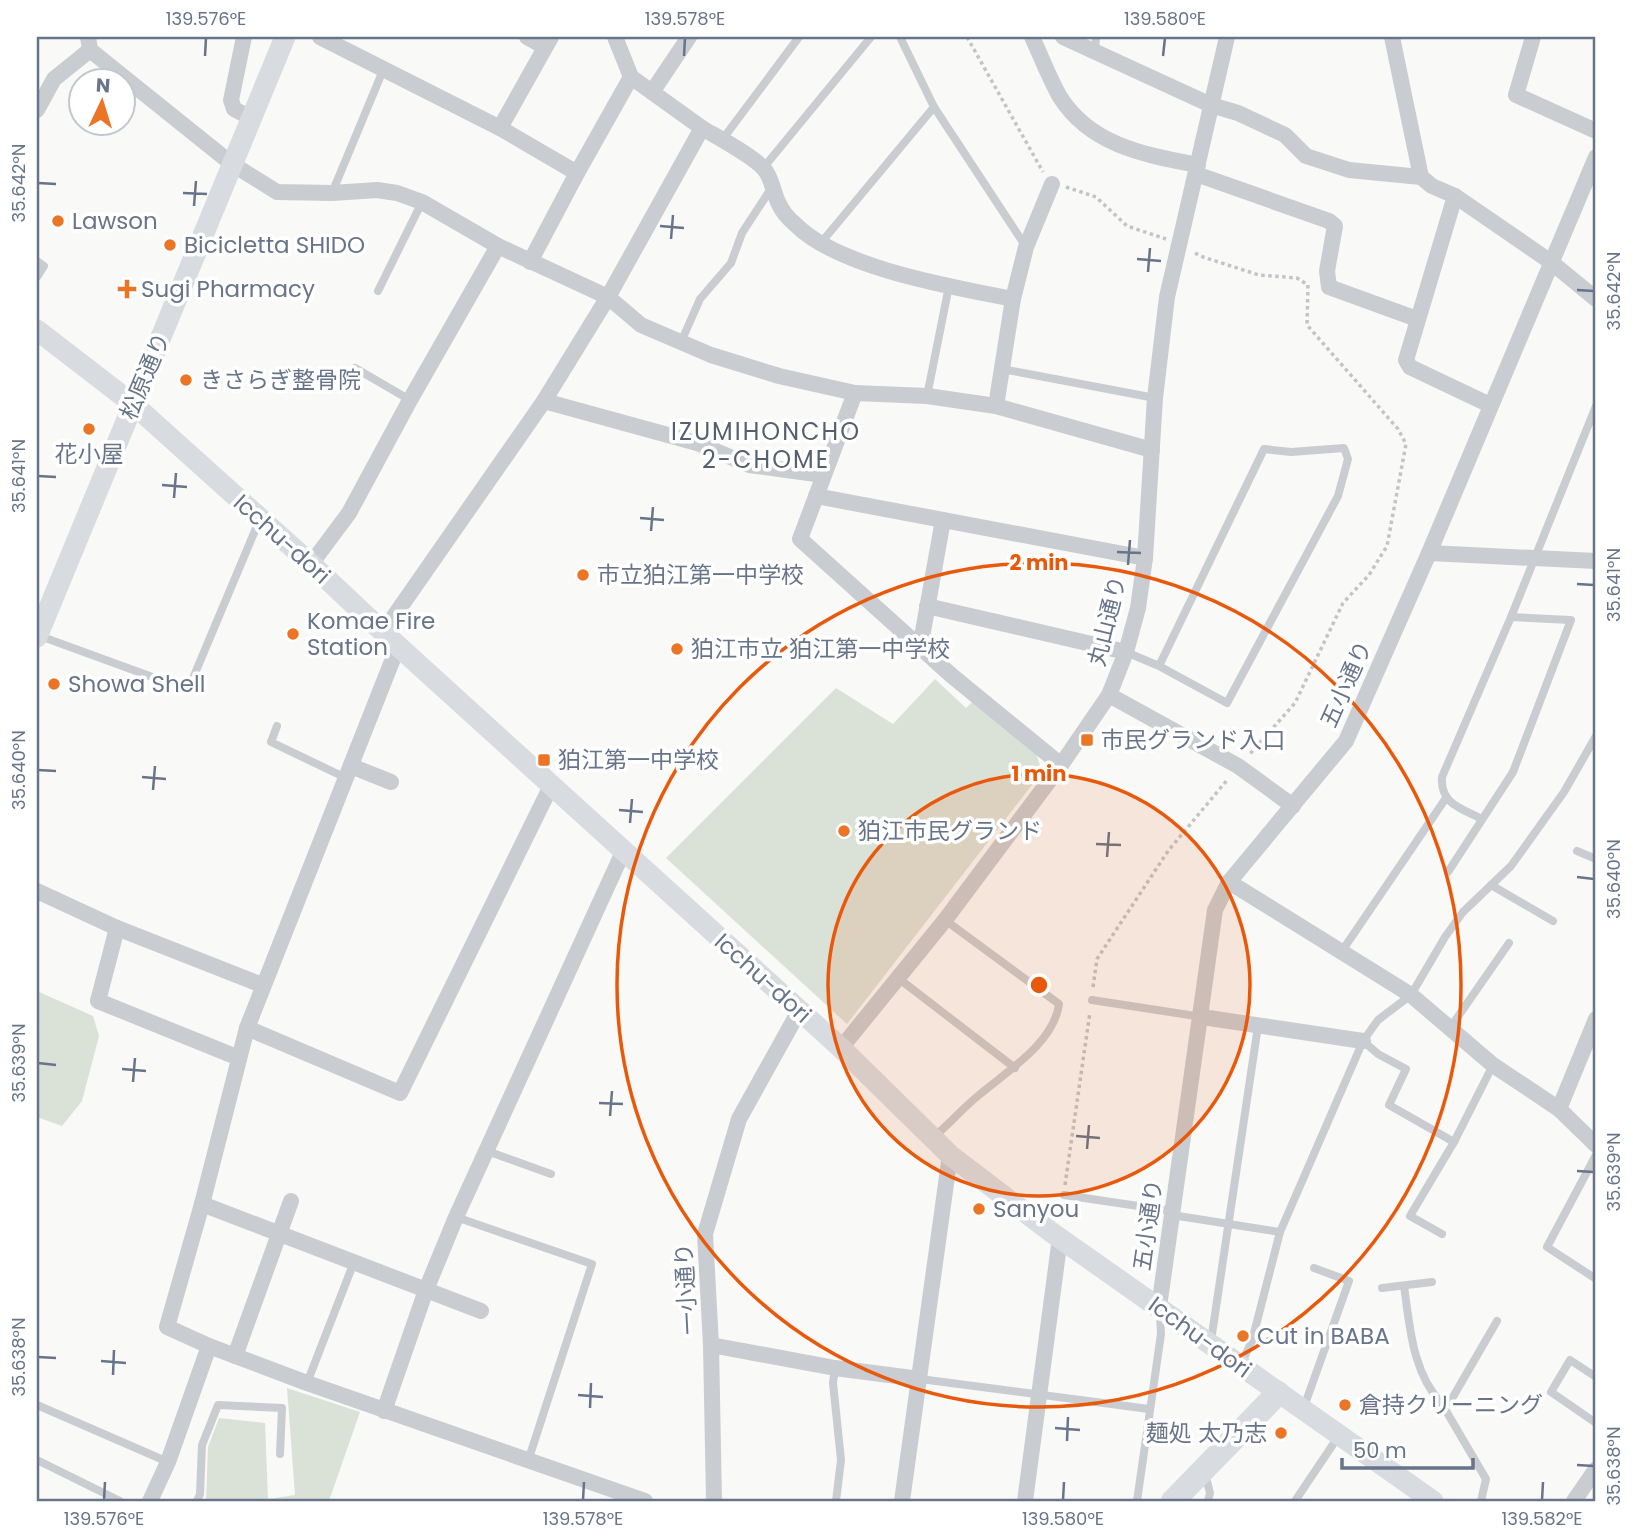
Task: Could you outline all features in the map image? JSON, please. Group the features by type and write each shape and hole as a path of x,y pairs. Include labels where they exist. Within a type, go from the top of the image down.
{"main road":[{"path":"1173,1501 1278,1393"}],"street":[{"path":"244,37 231,100 234,109 251,118"},
{"name":"松原通り","path":"37,636 42,608 133,404 285,37"},
{"path":"320,37 500,128 577,173"},
{"path":"500,128 548,42 527,37"},
{"path":"616,37 631,77 702,128 764,167 774,185 778,204 796,225 820,244 855,260 949,286 1013,299"},
{"path":"652,92 689,37"},
{"path":"1032,37 1060,97 1083,124 1106,140 1144,155 1197,170 1329,220 1335,226 1327,271 1329,287 1417,320"},
{"path":"1063,37 1096,44 1211,105 1238,113 1285,135 1306,156 1349,170 1421,177 1432,186 1455,195 1551,262 1596,299"},
{"name":"丸山通り","path":"841,1048 945,920 1110,695 1138,608 1145,558 1155,398 1167,297 1227,37"},
{"path":"1392,37 1421,177"},
{"path":"1533,37 1516,95 1596,131"},
{"path":"37,110 54,79 89,43 232,164 277,192 377,190 397,193 422,202 498,246 608,297 641,325 711,355 779,376 855,393 927,396 996,406 1152,450"},
{"path":"530,262 631,77"},
{"path":"645,1501 307,1383 167,1327 202,1204 247,1027 349,772 390,639 608,297 702,128"},
{"name":"五小通り","path":"1159,1307 1215,910 1229,882 1346,741 1596,157"},
{"path":"996,406 1013,299 1026,247 1052,184"},
{"path":"1455,195 1406,360 1410,367 1490,405"},
{"path":"311,564 349,513 498,246"},
{"name":"Icchu-dori","path":"37,330 133,404 311,564 623,852 841,1048 950,1155 1060,1238 1433,1501"},
{"path":"855,393 800,539 920,648 1061,765"},
{"path":"544,401 697,443 749,465 823,475"},
{"path":"816,496 1145,558"},
{"path":"920,648 943,520"},
{"path":"1429,552 1596,561"},
{"path":"927,606 1126,652"},
{"path":"1110,695 1238,766 1293,806"},
{"path":"349,772 391,782"},
{"path":"247,1027 400,1093 551,786"},
{"path":"384,1411 426,1290 456,1217 623,852"},
{"path":"1229,882 1411,995 1493,1065 1559,1109 1596,1144"},
{"path":"37,891 117,928 262,985"},
{"path":"117,928 98,1001 239,1058"},
{"name":"一小通り","path":"714,1501 711,1345 705,1234 739,1119 800,1011"},
{"path":"1202,1017 1363,1041"},
{"path":"1559,1109 1596,1019"},
{"path":"902,1501 950,1155"},
{"path":"235,1356 290,1201"},
{"path":"202,1204 481,1311"},
{"path":"1025,1501 1060,1238"},
{"path":"711,1345 835,1368 920,1379"},
{"path":"150,1501 209,1346"},
{"path":"1574,1501 1596,1469"}],"lane":[{"path":"722,140 799,37"},
{"path":"764,167 868,40 857,37"},
{"path":"900,37 934,107 1026,247"},
{"path":"332,193 384,68"},
{"path":"820,244 934,107"},
{"path":"681,342 700,299 730,263 742,233 774,185"},
{"path":"378,292 422,202"},
{"path":"37,261 44,266 37,277"},
{"path":"927,396 949,286"},
{"path":"355,368 410,400"},
{"path":"1002,369 1155,398"},
{"path":"1482,819 1446,798 1441,790 1442,777 1511,617 1596,406"},
{"path":"1126,652 1159,666 1227,704 1338,496 1348,459 1344,448 1291,452 1264,449 1159,666"},
{"path":"37,636 188,690 260,519"},
{"path":"1448,873 1513,772 1571,620 1511,617"},
{"path":"277,726 271,742 349,772"},
{"path":"1240,1366 1252,1341 1280,1232 1363,1041 1378,1020 1411,995 1463,912 1511,866 1564,792 1596,736"},
{"path":"1342,951 1446,798"},
{"path":"1577,851 1596,859"},
{"path":"1491,885 1553,921"},
{"path":"933,1138 978,1096 1025,1060 1057,1017 1059,1004 945,920"},
{"path":"1450,1028 1509,943"},
{"path":"898,978 1015,1068"},
{"path":"1092,1000 1202,1017"},
{"path":"1210,1345 1258,1026"},
{"path":"1363,1041 1378,1054 1406,1069 1389,1105 1454,1142"},
{"path":"1442,1234 1410,1216 1454,1142 1493,1065"},
{"path":"487,1151 551,1174"},
{"path":"1596,1155 1547,1247 1596,1279"},
{"path":"1064,1195 1280,1232"},
{"path":"456,1217 592,1264 528,1461"},
{"path":"307,1383 354,1262"},
{"path":"1303,1410 1349,1281 1314,1268"},
{"path":"1382,1288 1432,1282"},
{"path":"1404,1286 1415,1360 1486,1479 1481,1501"},
{"path":"1137,1501 1161,1334 1159,1307"},
{"path":"1442,1404 1450,1402 1497,1321"},
{"path":"1596,1377 1570,1360 1551,1392 1596,1423"},
{"path":"835,1368 833,1383 841,1460 836,1501"},
{"path":"920,1379 1149,1409"},
{"path":"37,1405 167,1462"},
{"path":"197,1501 200,1494 202,1446 218,1405 282,1408 280,1454"},
{"path":"1295,1501 1339,1436"},
{"path":"37,1460 120,1501"},
{"path":"1204,1471 1210,1493 1208,1501"}],"path":[{"path":"967,37 1052,184 1096,197 1127,226 1178,243 1203,257 1259,275 1297,278 1308,285 1307,325 1398,429 1406,444 1387,546 1369,575 1343,603 1295,703 1238,766 1168,851 1097,959 1064,1195"}],"shaded area":[{"name":"狛江市民グランド","path":"935,679 966,708 972,702 1036,753 1042,772 847,1024 666,858 836,688 893,724"},
{"path":"37,991 93,1016 99,1036 82,1101 62,1126 37,1117"},
{"path":"287,1388 360,1412 329,1501 206,1501 208,1447 219,1418 265,1423 268,1499 295,1495"}],"place":[{"name":"Lawson","path":"58,221"},
{"name":"Bicicletta SHIDO","path":"170,245"},
{"name":"Sugi Pharmacy","path":"127,289"},
{"name":"きさらぎ整骨院","path":"186,380"},
{"name":"花小屋","path":"89,429"},
{"name":"市立狛江第一中学校","path":"583,575"},
{"name":"Komae Fire Station","path":"293,634"},
{"name":"狛江市立 狛江第一中学校","path":"677,649"},
{"name":"Showa Shell","path":"54,684"},
{"name":"市民グランド入口","path":"1087,740"},
{"name":"狛江第一中学校","path":"544,760"},
{"name":"狛江市民グランド","path":"844,831"},
{"name":"Sanyou","path":"979,1209"},
{"name":"Cut in BABA","path":"1243,1336"},
{"name":"倉持クリーニング","path":"1345,1405"},
{"name":"麺処 太乃志","path":"1281,1433"}],"district":[{"name":"IZUMIHONCHO 2-CHOME","path":"766,445"}]}
